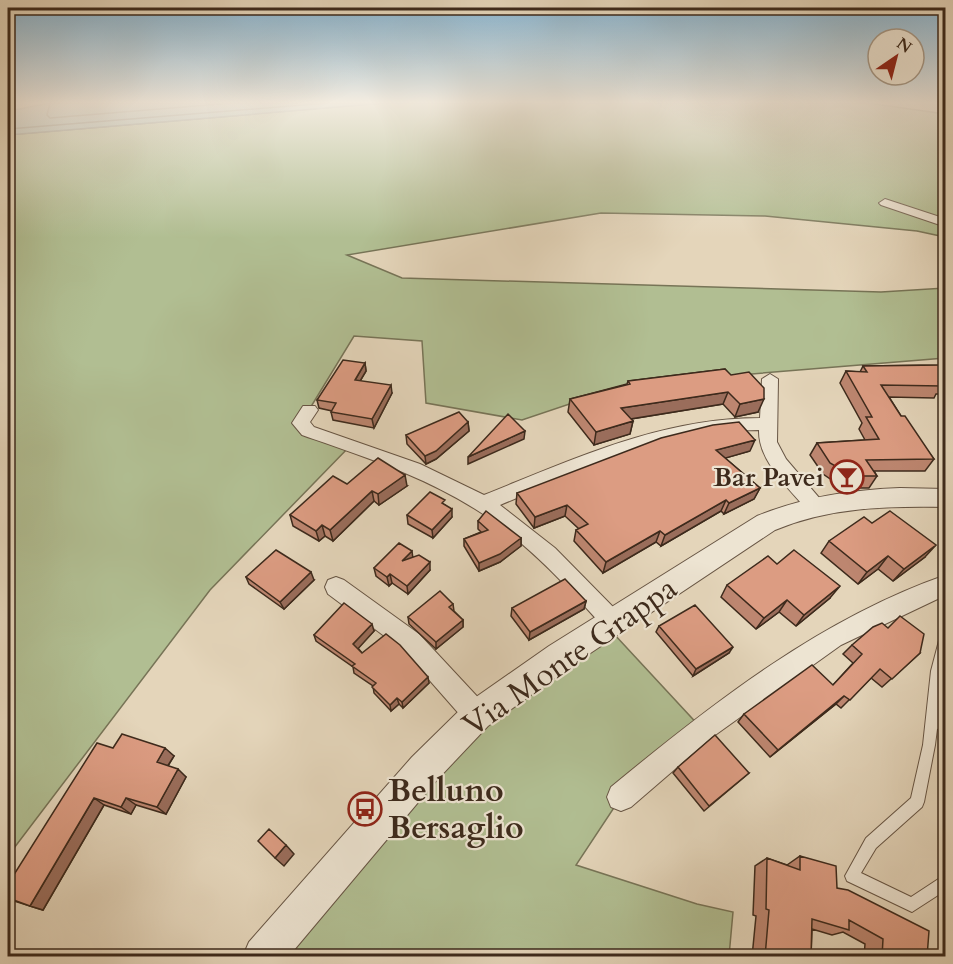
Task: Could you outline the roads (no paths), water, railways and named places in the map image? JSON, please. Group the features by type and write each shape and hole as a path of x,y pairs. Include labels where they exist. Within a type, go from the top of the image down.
{"street":[{"path":"885,203 945,223"},
{"path":"770,379 766,424 768,442 774,457 814,505"},
{"path":"309,410 301,423 308,432 437,479 482,504 531,539 613,622"},
{"path":"482,504 579,464 654,439 720,424 766,424"},
{"name":"Via Monte Grappa","path":"263,957 424,769 477,715 613,622 766,524 814,505 895,497 945,498"},
{"path":"621,797 702,729 833,637 945,584"},
{"path":"336,587 411,642 449,681 477,715"}],"lane":[{"path":"945,633 937,671 932,724 917,802 871,843 852,876 912,905 945,881"},
{"path":"932,724 945,720"}],"place":[{"name":"Bar Pavei","path":"847,477"},
{"name":"Belluno Bersaglio","path":"365,809"}]}
